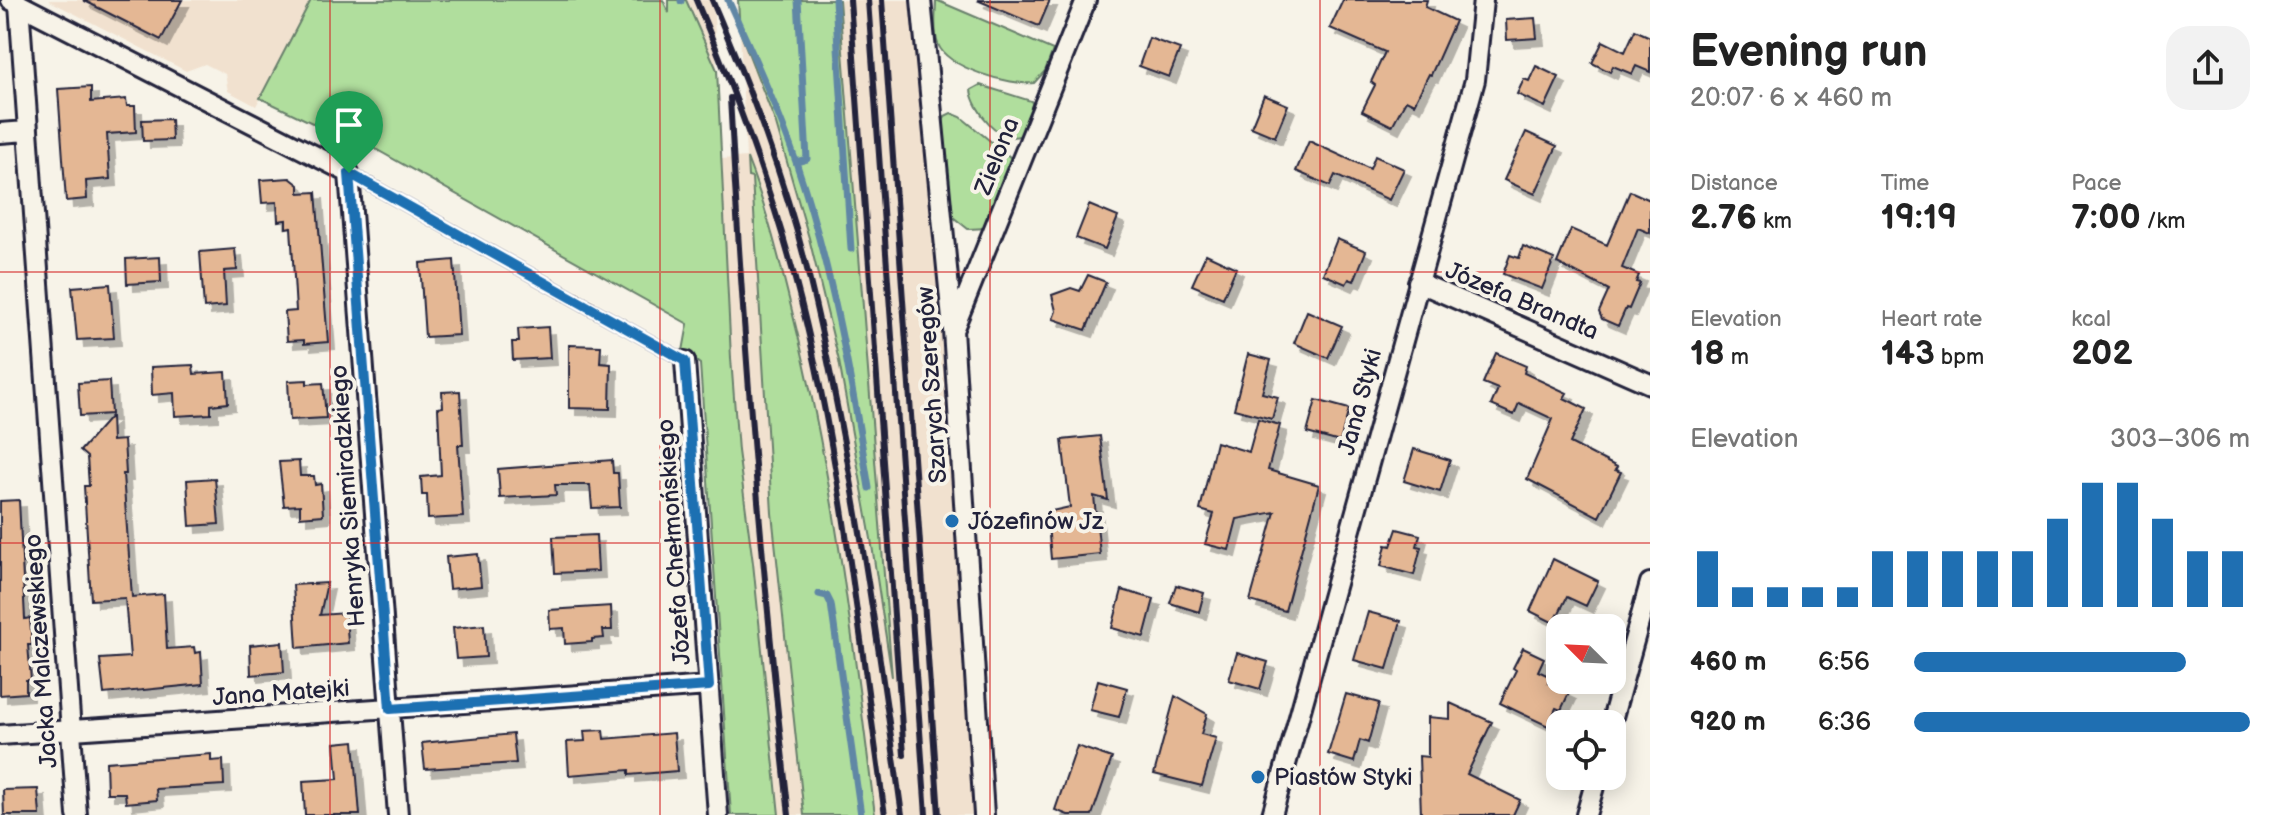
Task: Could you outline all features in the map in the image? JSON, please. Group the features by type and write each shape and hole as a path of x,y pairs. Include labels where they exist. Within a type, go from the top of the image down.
{"street":[{"name":"Szarych Szeregów","path":"921,0 953,330 984,815"},
{"name":"Zielona","path":"953,330 1086,0"},
{"name":"Jana Styki","path":"1272,815 1475,80 1483,0"},
{"name":"Jacka Malczewskiego","path":"15,2 77,815"},
{"path":"15,2 349,173"},
{"path":"0,133 27,131"},
{"name":"Henryka Siemiradzkiego","path":"349,173 398,815"},
{"name":"Józefa Brandta","path":"1418,282 1650,384"},
{"name":"Józefa Chełmońskiego","path":"685,361 718,815"},
{"path":"1615,710 1650,583"},
{"name":"Jana Matejki","path":"0,735 709,686"},
{"path":"1586,815 1593,790"}],"lane":[{"path":"349,173 685,361"}],"shaded area":[{"path":"48,0 311,0 256,106 228,91 225,74 205,64 186,71"},
{"path":"686,0 713,0 717,70"},
{"path":"839,0 909,0 922,104 956,477 980,815 875,815 832,497 767,211 747,161 748,177 752,177 772,513 804,815 779,815 738,451 722,159 746,157 740,32 776,124 809,238 839,361 890,660"}],"green space":[{"path":"311,0 663,0 669,13 669,0 686,0 717,70 738,451 779,815 731,815 700,364 683,351 688,324 345,132 327,130 260,98"},
{"path":"738,0 839,0 892,677 839,361 809,238 776,124 740,32"},
{"path":"936,0 1053,50 1045,71 1034,83 1011,82 981,74 954,61 944,53 936,39"},
{"path":"980,85 1031,101 1036,110 1025,133 1016,137 1007,136 990,125 977,107 971,90"},
{"path":"951,113 961,117 1014,163 988,228 968,229 948,213 942,124 945,116"},
{"path":"747,158 778,255 820,439 842,564 875,815 804,815 772,513 752,178 748,177"}],"building":[{"path":"83,0 182,0 161,40"},
{"path":"977,0 1050,0 1039,26"},
{"path":"1343,0 1427,0 1425,7 1455,21 1414,104 1406,100 1392,126 1362,111 1375,85 1371,82 1385,52 1330,28"},
{"path":"1535,18 1537,38 1507,40 1506,20"},
{"path":"1635,30 1650,37 1650,72 1636,66 1632,74 1613,66 1610,72 1592,63 1603,41 1625,52"},
{"path":"1149,38 1180,49 1169,77 1139,66"},
{"path":"1536,66 1559,77 1545,107 1517,94 1524,79 1529,81"},
{"path":"91,87 91,102 126,99 127,106 135,106 136,132 107,134 110,179 86,181 87,199 66,201 58,89"},
{"path":"1264,95 1288,105 1275,137 1251,127"},
{"path":"171,119 172,140 143,141 142,120"},
{"path":"1526,132 1557,146 1535,194 1504,180"},
{"path":"1309,141 1370,169 1375,156 1404,169 1389,200 1335,175 1330,186 1296,171"},
{"path":"290,178 299,185 299,193 316,192 328,342 304,344 304,340 287,341 285,312 296,311 291,227 286,228 286,220 278,221 277,202 262,203 260,180"},
{"path":"1630,191 1650,200 1650,233 1638,228 1622,268 1639,275 1636,282 1640,283 1618,326 1602,319 1599,312 1609,290 1557,263 1571,229 1607,245"},
{"path":"1089,205 1118,217 1105,249 1076,238"},
{"path":"1337,239 1366,251 1354,281 1349,279 1346,284 1323,274"},
{"path":"1523,246 1554,259 1542,289 1503,274 1510,255 1519,258"},
{"path":"235,249 237,270 224,271 226,306 204,308 200,252"},
{"path":"1206,254 1236,268 1223,298 1192,285"},
{"path":"160,257 161,282 127,284 126,259"},
{"path":"454,260 459,335 425,337 420,263"},
{"path":"1088,275 1106,282 1086,330 1053,319 1056,311 1052,295 1071,288 1080,291"},
{"path":"110,284 114,338 77,340 72,287"},
{"path":"1307,311 1342,326 1328,358 1294,343"},
{"path":"548,327 550,358 513,360 512,342 519,342 518,329"},
{"path":"569,345 601,346 600,363 611,364 610,409 569,408"},
{"path":"1496,353 1526,366 1524,373 1567,393 1564,398 1586,409 1570,443 1621,472 1599,517 1527,479 1553,419 1519,403 1514,415 1491,405 1498,389 1483,383"},
{"path":"1248,354 1271,360 1262,393 1278,397 1272,419 1234,409"},
{"path":"193,365 194,374 226,372 228,403 211,405 211,414 175,416 174,393 152,395 151,367"},
{"path":"307,380 307,384 323,383 326,418 290,420 288,381"},
{"path":"109,381 111,414 80,416 78,383"},
{"path":"460,391 463,445 458,445 463,517 428,519 427,495 422,495 421,477 441,475 438,408 443,407 442,392"},
{"path":"1316,400 1349,409 1340,442 1307,433"},
{"path":"111,416 112,441 124,440 126,474 123,474 132,597 164,594 167,649 194,647 195,653 201,652 203,684 104,694 100,659 130,657 125,598 91,600 84,486 89,486 87,457 80,451"},
{"path":"1258,419 1280,425 1268,470 1319,485 1285,611 1250,601 1275,512 1237,519 1229,550 1205,544 1214,514 1200,510 1216,442 1249,452"},
{"path":"1100,436 1108,500 1094,496 1100,554 1051,559 1047,512 1070,507 1062,440"},
{"path":"1414,449 1450,460 1440,492 1404,481"},
{"path":"612,460 613,473 618,473 620,507 592,508 590,485 555,485 556,495 500,498 498,469"},
{"path":"299,461 300,476 314,476 315,485 321,484 323,515 300,517 300,505 284,506 279,462"},
{"path":"215,478 219,524 190,526 187,480"},
{"path":"19,500 25,619 30,618 32,645 28,645 31,680 26,680 26,693 0,695 0,501"},
{"path":"1397,529 1420,535 1417,546 1421,547 1414,575 1381,566 1386,545 1391,546"},
{"path":"596,535 598,571 555,573 553,537"},
{"path":"478,554 481,586 449,589 446,557"},
{"path":"1553,559 1598,581 1586,606 1567,597 1558,614 1546,614 1546,619 1530,611"},
{"path":"327,583 320,615 346,613 348,643 297,648 293,585"},
{"path":"1176,585 1204,593 1199,612 1170,603"},
{"path":"1122,590 1154,599 1144,637 1112,628"},
{"path":"611,606 612,630 603,630 604,638 565,644 564,628 550,629 549,610"},
{"path":"1368,612 1401,621 1387,669 1354,660"},
{"path":"484,625 486,657 456,659 453,628"},
{"path":"282,642 284,672 251,675 250,645"},
{"path":"1523,648 1544,658 1538,671 1546,675 1546,694 1569,694 1561,710 1546,710 1546,725 1500,703 1516,670 1513,668"},
{"path":"1237,653 1268,662 1260,689 1229,680"},
{"path":"1098,680 1127,688 1119,717 1090,710"},
{"path":"1346,694 1379,703 1368,743 1360,740 1354,762 1328,754"},
{"path":"1175,696 1207,714 1201,734 1216,738 1202,786 1154,774"},
{"path":"1450,703 1492,722 1467,774 1520,800 1513,815 1421,815 1419,756 1428,757 1428,717 1450,719"},
{"path":"603,730 604,739 674,733 677,771 629,775 629,770 569,775 567,742 585,741 584,731"},
{"path":"513,734 516,763 425,769 422,743"},
{"path":"354,741 360,815 305,815 303,781 338,779 335,743"},
{"path":"1077,746 1112,758 1092,815 1068,815 1055,810"},
{"path":"211,754 211,761 223,760 224,785 156,789 157,800 126,803 125,793 107,793 106,762"},
{"path":"38,789 40,815 4,815 3,790"}],"waterway":[{"path":"728,0 781,121 809,202 839,323 869,488"},
{"path":"796,162 807,159 798,0"},
{"path":"835,0 851,249"},
{"path":"819,594 827,596 831,604 861,815"}],"railway":[{"path":"696,0 780,225 816,365 859,622 885,815"},
{"path":"712,0 766,135 808,273 850,475 902,815"},
{"path":"850,0 904,755"},
{"path":"868,0 926,815"},
{"path":"882,0 939,815"},
{"path":"730,98 754,456 789,815"}],"place":[{"name":"Józefinów Jz","path":"952,521"},
{"name":"Piastów Styki","path":"1258,777"}],"route":[{"path":"349,173 685,361 709,686 390,709 349,173"}]}
